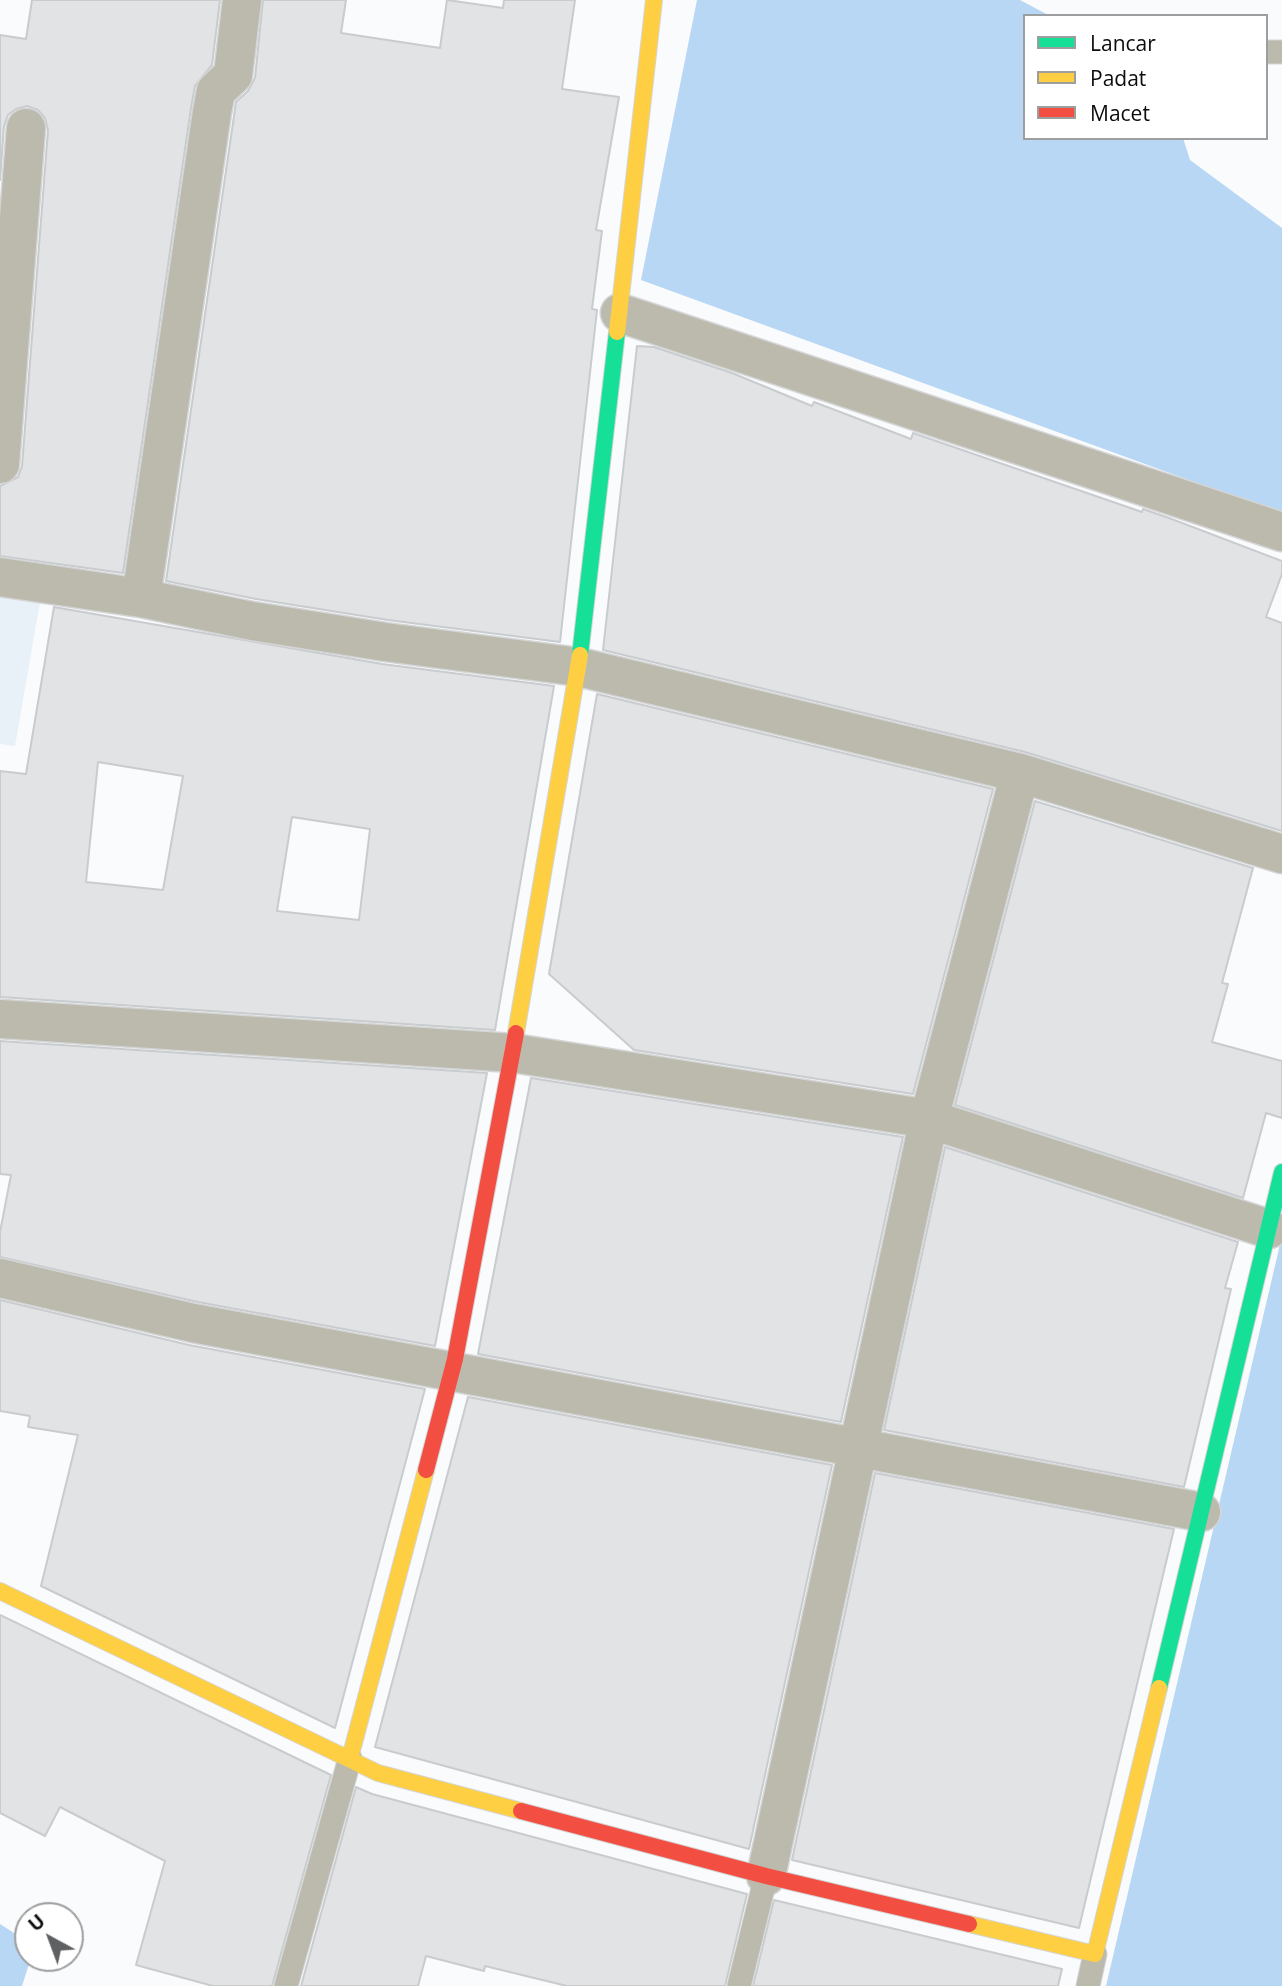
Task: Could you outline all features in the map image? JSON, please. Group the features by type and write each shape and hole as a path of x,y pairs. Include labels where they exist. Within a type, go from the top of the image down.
{"street":[{"path":"141,598 212,112 216,91 233,75 242,0"},
{"path":"350,1758 452,1371 513,1053 579,667 654,0"},
{"path":"0,464 26,128"},
{"path":"620,313 1282,532"},
{"path":"0,577 141,598 252,621 579,667 1020,774 1282,854"},
{"path":"765,1876 929,1119 1020,774"},
{"path":"0,1019 513,1053 929,1119 1269,1229"},
{"path":"0,1591 378,1773 765,1876 1095,1954 1282,1172"},
{"path":"0,1278 193,1323 1201,1511"}],"lane":[{"path":"286,1986 350,1758"},
{"path":"740,1986 765,1876"},
{"path":"1088,1986 1095,1954"}],"shaded area":[{"path":"0,594 40,602 15,746 0,744"}],"water":[{"path":"697,0 1020,0 1046,14 1023,14 1023,140 1184,140 1190,160 1282,228 1282,514 641,280"},
{"path":"1282,1236 1282,1986 1106,1986"},
{"path":"0,1924 14,1933 14,1972 26,1972 22,1986 0,1986"}],"building":[{"path":"32,0 220,0 212,65 195,86 191,108 123,573 0,556 0,486 18,477 22,466 48,130 45,118 38,110 27,106 8,115 4,126 0,180 0,35 26,39"},
{"path":"263,0 346,0 341,33 440,48 447,0 503,8 504,0 575,0 562,89 619,97 596,230 602,231 592,309 597,310 560,642 388,620 256,599 166,581 236,102 248,91 255,78"},
{"path":"637,346 654,347 732,373 812,406 814,402 911,439 913,433 1142,512 1143,509 1282,561 1282,574 1266,617 1282,623 1282,831 1025,752 603,650"},
{"path":"54,607 382,664 554,686 495,1030 0,997 0,771 26,774","holes":["98,762 183,776 163,890 86,882","292,817 370,829 359,920 277,911"]},
{"path":"597,694 993,789 913,1094 634,1050 549,974"},
{"path":"1035,801 1253,868 1222,983 1228,984 1212,1042 1282,1061 1282,1118 1266,1113 1243,1198 955,1105"},
{"path":"0,1041 487,1073 435,1346 198,1302 0,1257 0,1232 11,1175 0,1174"},
{"path":"531,1078 903,1137 841,1422 478,1354"},
{"path":"945,1147 1238,1242 1225,1288 1231,1289 1184,1487 884,1430"},
{"path":"0,1300 189,1345 425,1389 335,1728 41,1586 78,1435 28,1427 30,1416 0,1411"},
{"path":"468,1397 832,1465 749,1849 375,1747"},
{"path":"875,1473 1174,1529 1079,1928 792,1860"},
{"path":"0,1615 331,1775 272,1986 213,1986 136,1965 165,1861 60,1807 45,1836 0,1813"},
{"path":"356,1787 372,1794 747,1894 725,1986 567,1986 485,1966 484,1971 426,1956 418,1986 301,1986"},
{"path":"774,1900 1062,1969 1058,1986 753,1986"}],"traffic: fast":[{"path":"580,655 617,332"},
{"path":"1159,1688 1282,1172"}],"traffic: slow":[{"path":"617,332 654,0"},
{"path":"516,1033 580,655"},
{"path":"350,1758 426,1470"},
{"path":"0,1591 378,1773 521,1811"},
{"path":"969,1924 1095,1954 1159,1688"}],"traffic: jam":[{"path":"426,1470 455,1359 516,1033"},
{"path":"521,1811 766,1876 969,1924"}]}
